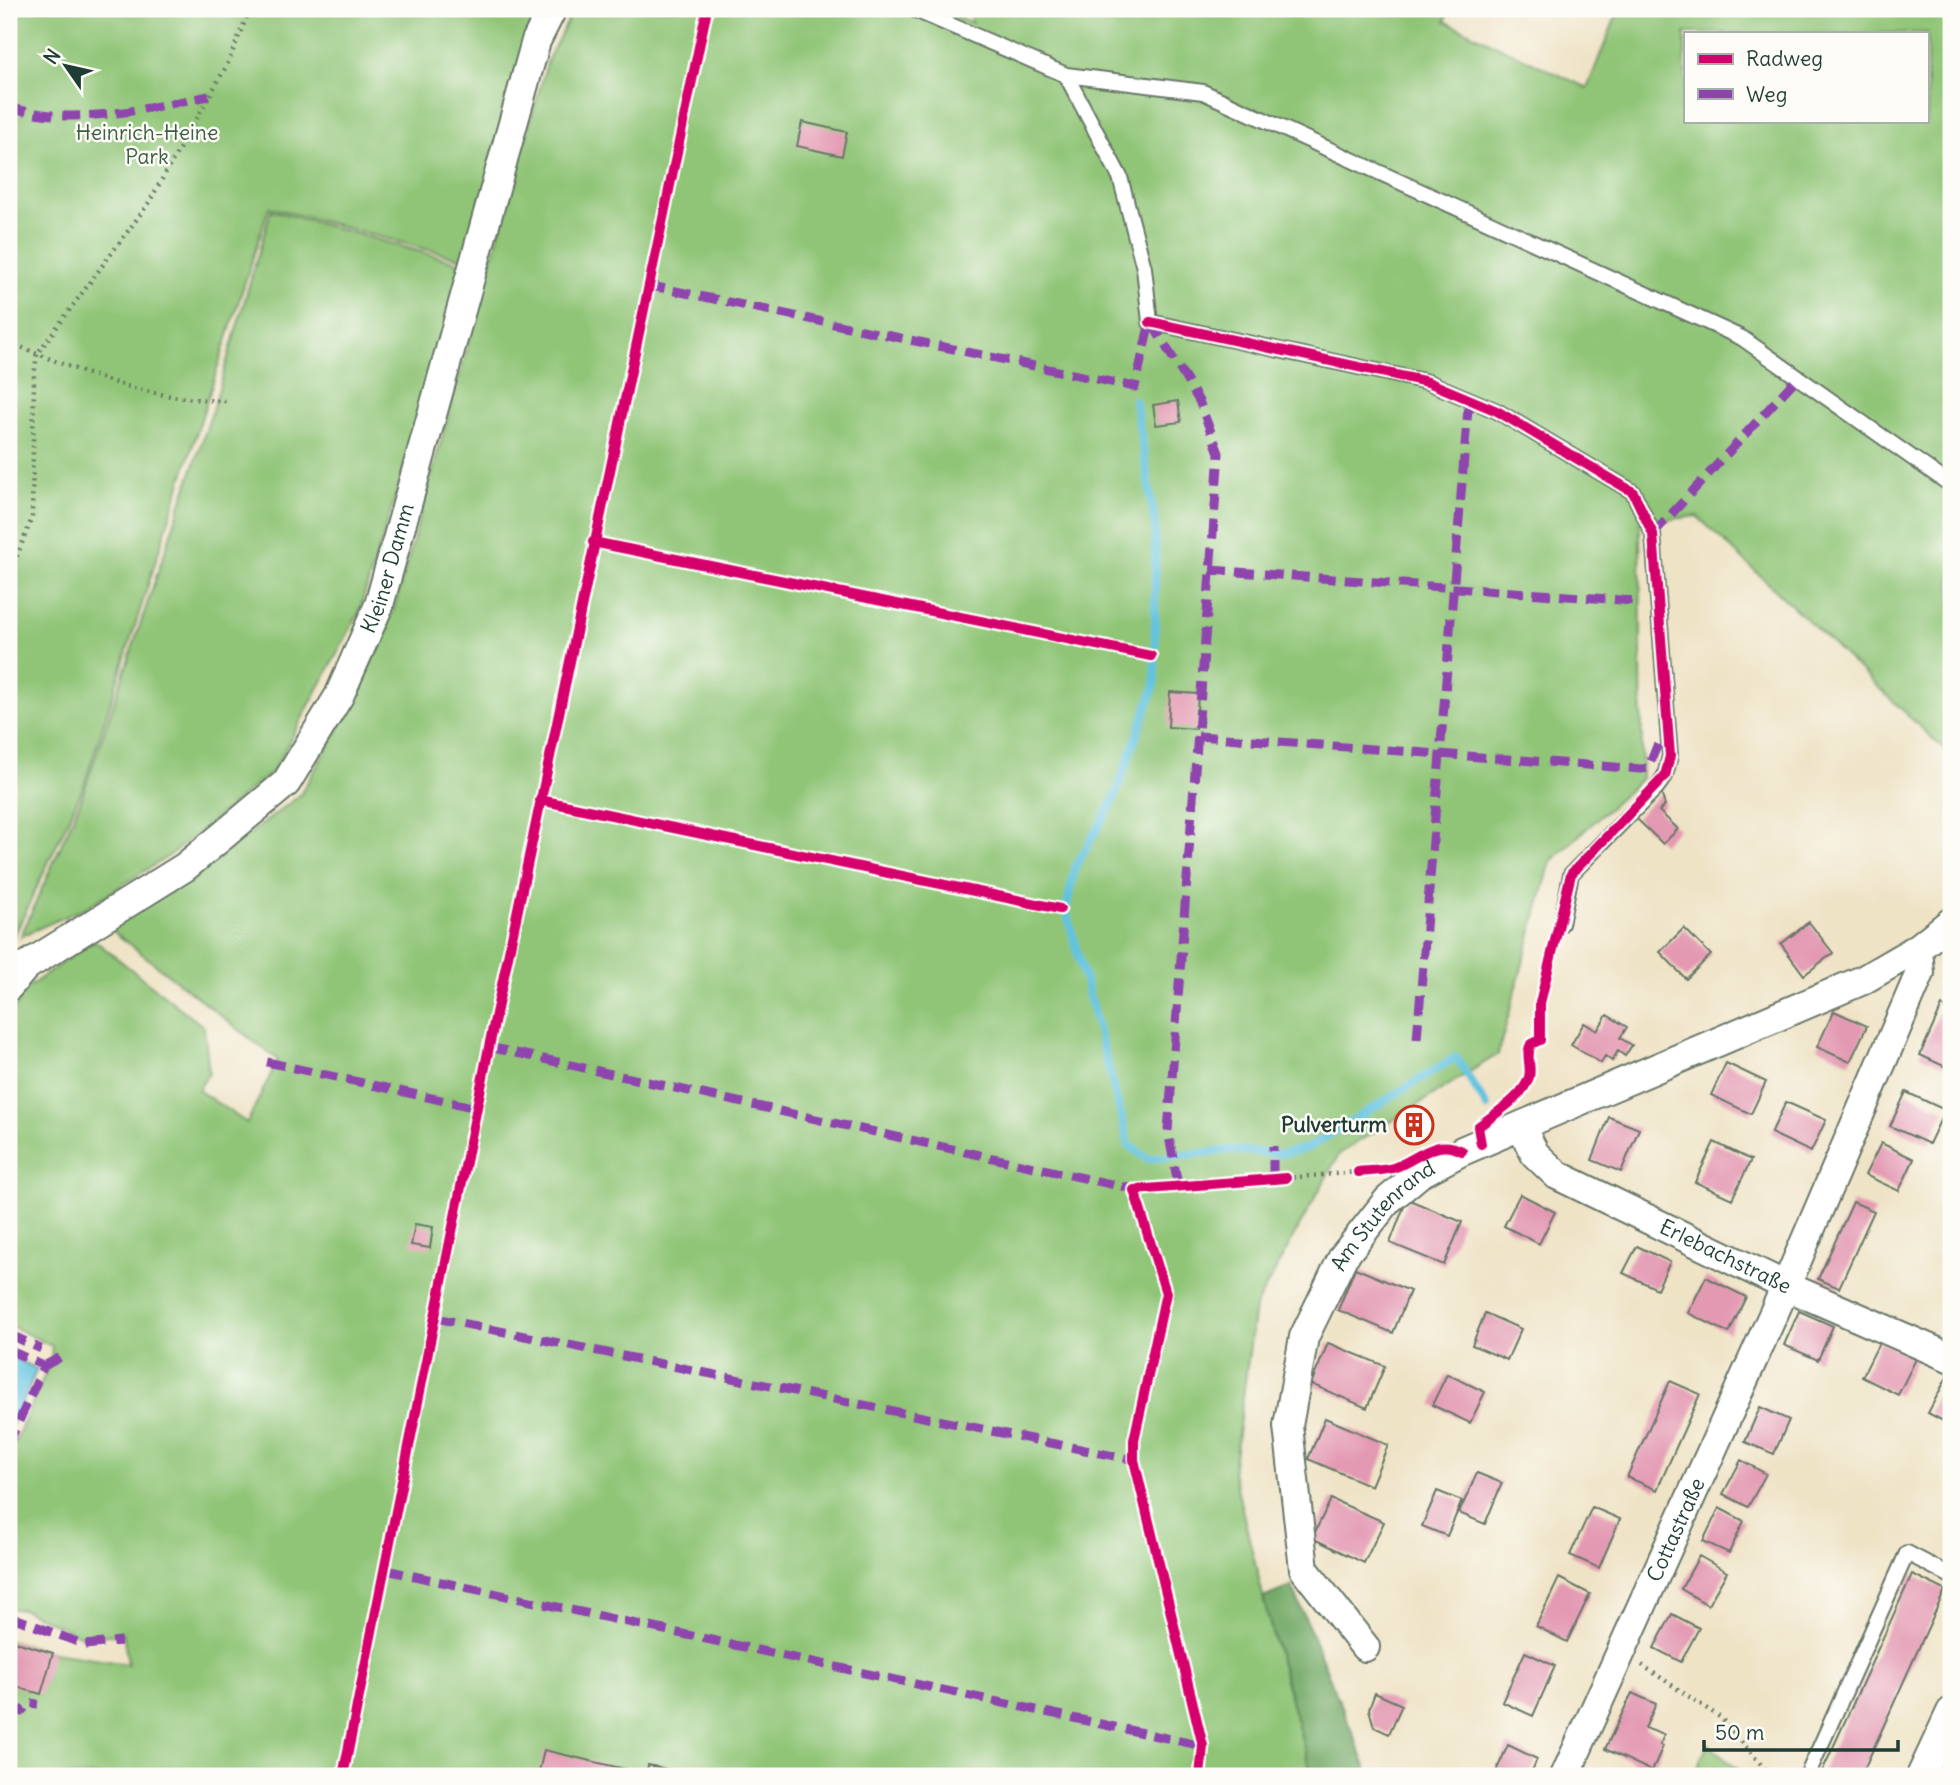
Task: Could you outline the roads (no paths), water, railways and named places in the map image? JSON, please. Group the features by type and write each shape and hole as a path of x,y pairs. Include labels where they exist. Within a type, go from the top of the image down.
{"street":[{"name":"Kleiner Damm","path":"9,986 26,966 186,867 286,783 339,696 379,605 536,41 552,9"},
{"name":"Am Stutenrand","path":"1365,1647 1304,1569 1287,1426 1304,1337 1343,1258 1388,1200 1419,1174 1462,1151 1863,980 1918,948 1951,922"},
{"path":"1786,1286 1920,973 1918,948"},
{"name":"Erlebachstraße","path":"1521,1127 1535,1154 1557,1175 1786,1286 1951,1358"},
{"name":"Cottastraße","path":"1565,1776 1786,1286"},
{"path":"1921,1776 1951,1712"}],"lane":[{"path":"914,9 1066,75 1203,92 1742,338 1951,485"},
{"path":"1066,75 1119,177 1144,268 1150,321 1428,382 1497,411 1633,492 1653,534 1670,756 1665,776 1656,788 1571,874 1561,924"},
{"path":"1807,1776 1907,1553 1951,1576"}],"water":[{"path":"9,1356 37,1369 9,1432"}],"waterway":[{"path":"1135,400 1155,524 1155,685 1113,802 1075,867 1066,910 1129,1145 1147,1159 1231,1150 1280,1154 1308,1148 1456,1057 1487,1107"}],"place":[{"name":"Pulverturm","path":"1414,1125"}],"park label":[{"name":"Heinrich-Heine Park","path":"147,145"}]}
